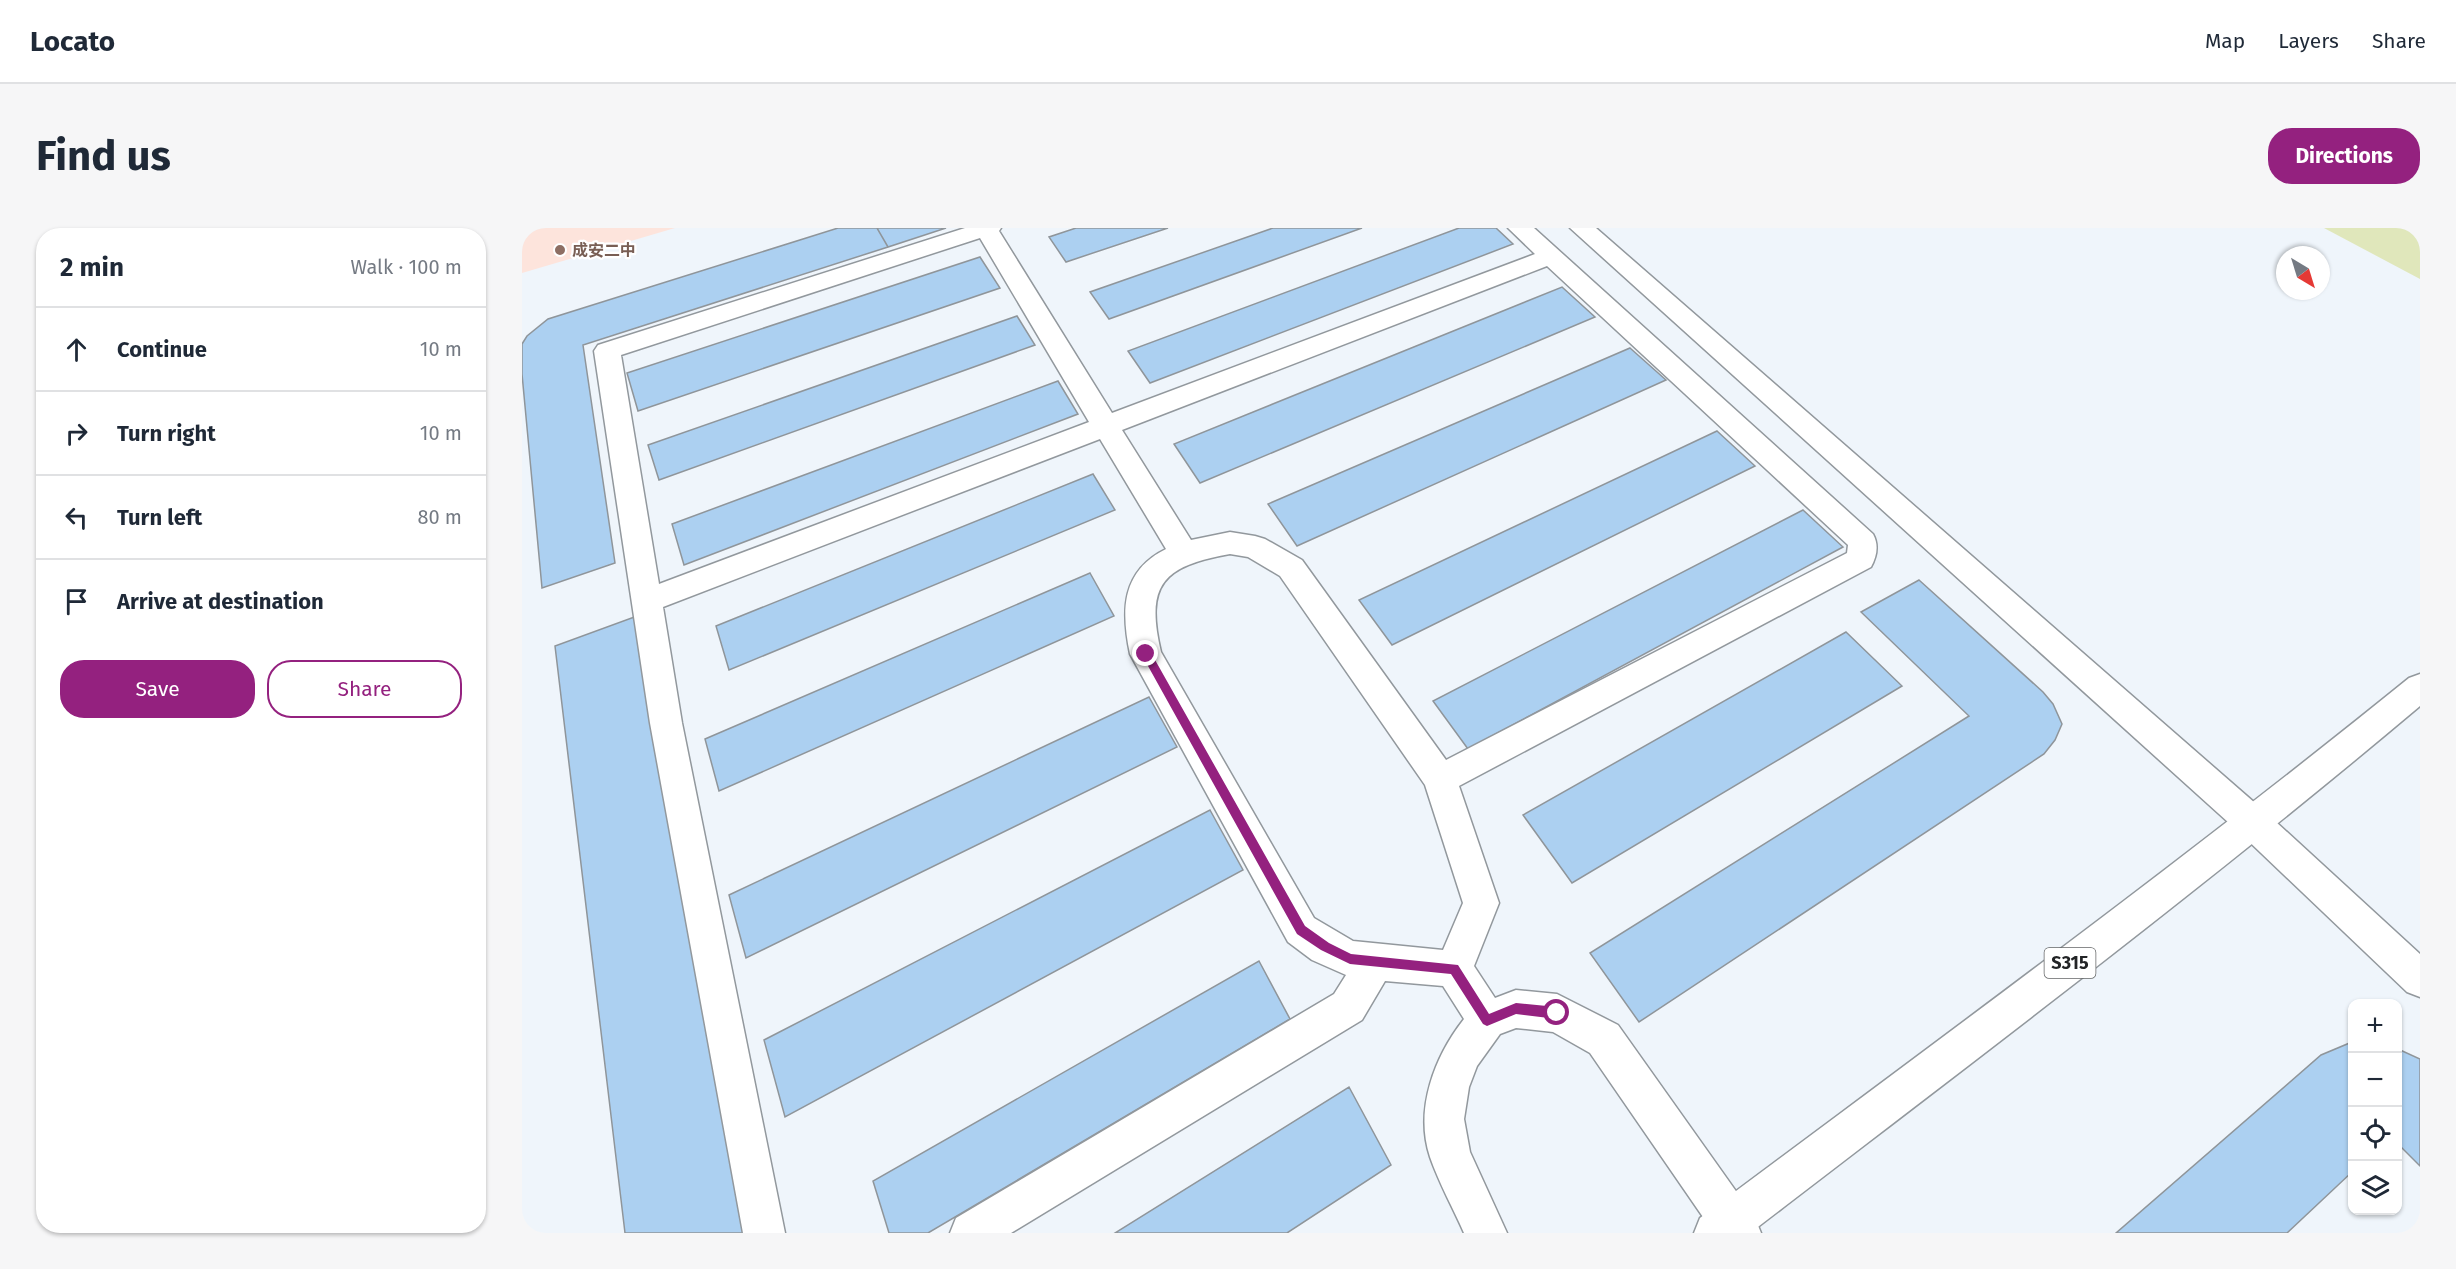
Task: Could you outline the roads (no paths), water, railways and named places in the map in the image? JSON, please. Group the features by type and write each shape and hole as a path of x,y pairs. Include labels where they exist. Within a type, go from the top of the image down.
{"street":[{"path":"764,1233 669,735 607,351 988,228 1183,553"},
{"path":"1440,779 1861,560 1863,542 1520,228"},
{"path":"1582,228 2251,821 2420,979"},
{"path":"647,601 1551,256"},
{"path":"1230,543 1255,547 1291,568 1440,779 1481,903 1454,969 1350,959 1325,947 1301,930 1146,654 1138,619 1141,594 1156,570 1183,553 1199,547 1230,543"},
{"name":"S315","path":"1729,1229 2344,750 2420,687"},
{"path":"971,1233 1348,1006 1375,962"},
{"path":"1454,969 1487,1020"},
{"path":"1486,1233 1450,1155 1443,1119 1449,1087 1461,1054 1487,1020 1516,1009 1557,1013 1604,1039 1729,1229"}],"place":[{"name":"成安二中","path":"560,250"}]}
